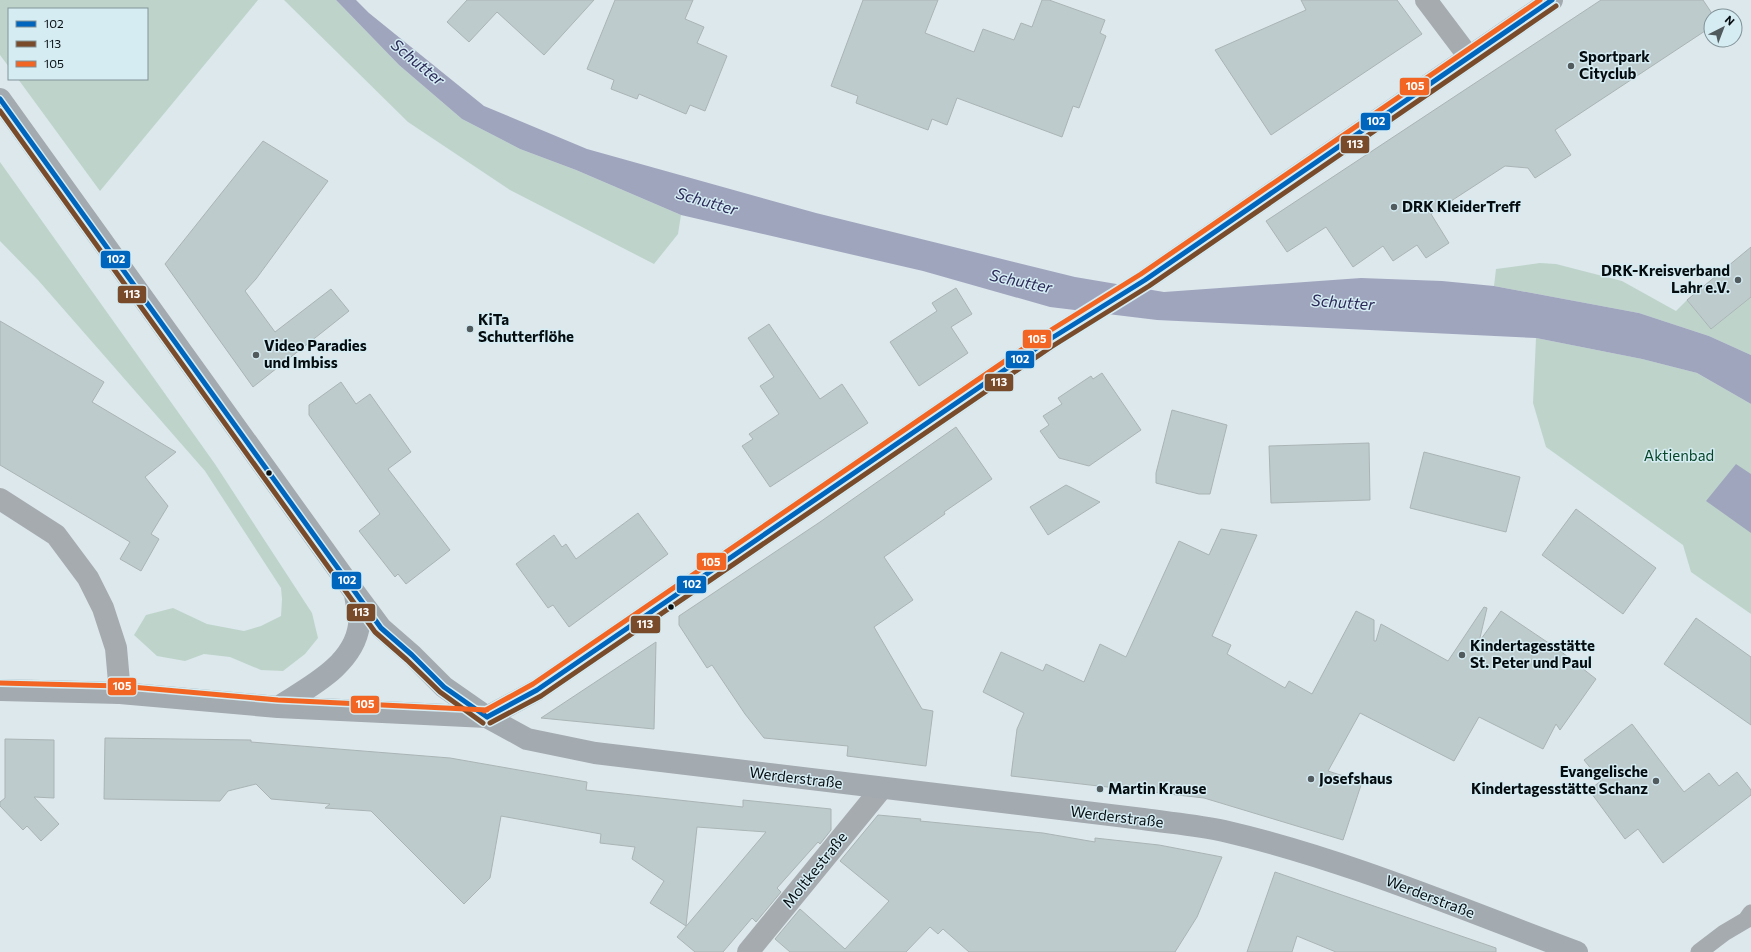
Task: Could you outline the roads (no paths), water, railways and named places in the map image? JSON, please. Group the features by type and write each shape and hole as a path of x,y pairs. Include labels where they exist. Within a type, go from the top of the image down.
{"street":[{"path":"1426,0 1468,57"},
{"path":"0,99 381,628 444,687 487,717 537,690 1083,318 1144,280 1552,0"},
{"path":"0,499 56,535 88,578 103,608 116,648 120,693"},
{"path":"278,707 320,680 345,658 355,642 359,624 355,593"},
{"name":"Werderstraße","path":"0,690 120,693 278,707 487,717 526,739 595,753 1143,819 1223,831 1296,850 1372,875 1577,952"},
{"name":"Moltkestraße","path":"748,952 882,788"}],"lane":[{"path":"1699,952 1724,933 1746,920 1751,913"}],"water":[{"name":"Schutter","path":"336,0 356,0 369,13 484,106 587,149 816,213 1075,277 1164,292 1361,278 1442,281 1494,286 1639,313 1709,336 1751,355 1751,404 1697,373 1642,359 1536,338 1157,320 1050,307 923,271 681,215 576,170 520,149 462,119 399,65"},
{"path":"1736,464 1751,474 1751,533 1706,501"}],"place":[{"name":"Sportpark Cityclub","path":"1571,66"},
{"name":"DRK KleiderTreff","path":"1394,207"},
{"name":"DRK-Kreisverband Lahr e.V.","path":"1738,280"},
{"name":"KiTa Schutterflöhe","path":"470,329"},
{"name":"Video Paradies und Imbiss","path":"256,355"},
{"name":"Kindertagesstätte St. Peter und Paul","path":"1462,655"},
{"name":"Josefshaus","path":"1311,779"},
{"name":"Evangelische Kindertagesstätte Schanz","path":"1656,781"},
{"name":"Martin Krause","path":"1100,789"}],"park label":[{"name":"Aktienbad","path":"1679,456"}]}
